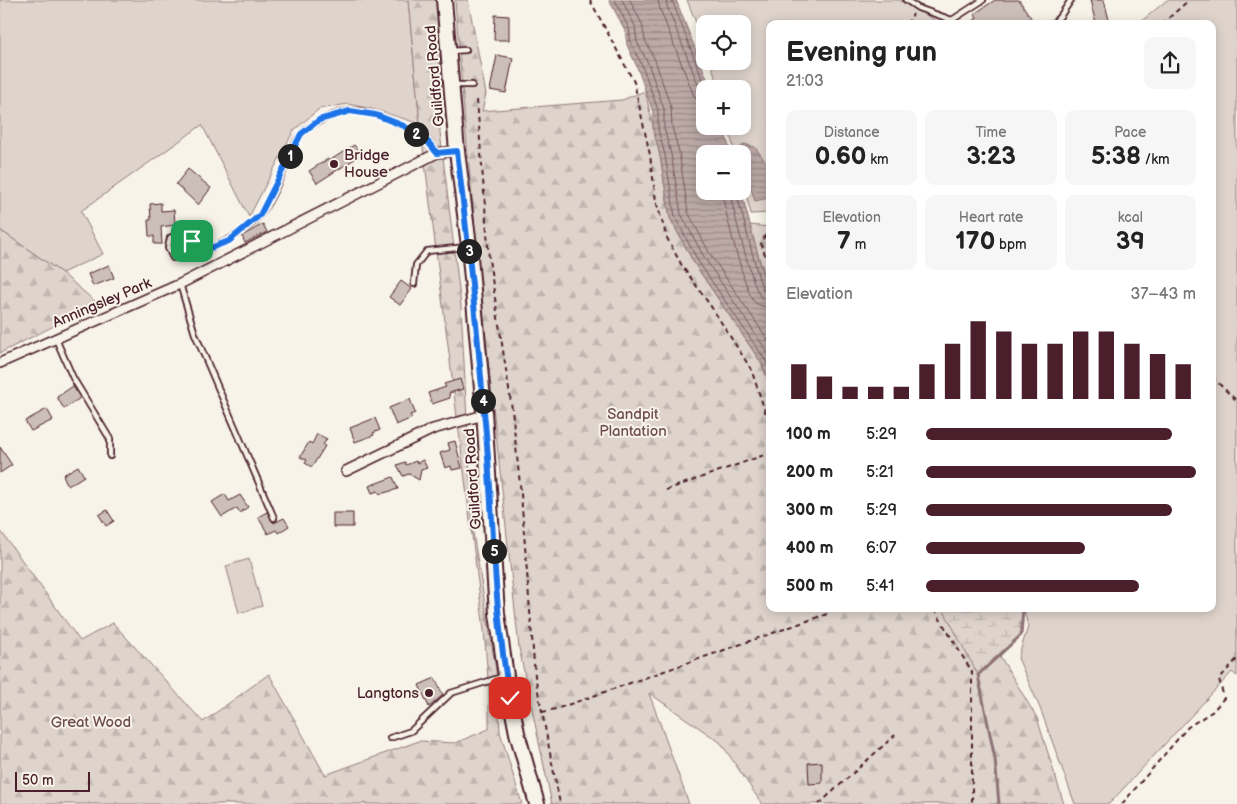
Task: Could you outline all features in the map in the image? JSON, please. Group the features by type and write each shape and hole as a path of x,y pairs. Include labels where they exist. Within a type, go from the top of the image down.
{"main road":[{"name":"Guildford Road","path":"445,0 457,151 469,246 484,415 497,614 517,732 537,804"}],"street":[{"name":"Anningsley Park","path":"0,363 180,284 437,153 457,151"},
{"path":"346,471 433,429 484,415"}],"lane":[{"path":"906,0 918,8 949,20"},
{"path":"957,20 983,0"},
{"path":"1057,20 1071,0"},
{"path":"449,51 466,50"},
{"path":"452,85 472,86"},
{"path":"200,252 184,234 177,234 170,238 168,248 173,258 183,258 200,252 229,241 260,215 301,134 319,120 350,111 376,115 404,126 428,142 437,153"},
{"path":"414,284 416,265 427,251 469,246"},
{"path":"180,284 195,334 274,518"},
{"path":"55,338 73,378 110,439 110,456"},
{"path":"390,738 411,731 451,693 506,676"}],"path":[{"path":"590,0 634,82 650,155 656,202 667,238 681,264 712,308 750,369 766,415"},
{"path":"1166,20 1189,0"},
{"path":"910,20 918,8"},
{"path":"477,100 489,259 512,409 521,494 535,676 560,804"},
{"path":"766,233 761,243 766,258"},
{"path":"1216,380 1237,401"},
{"path":"666,490 766,454"},
{"path":"936,612 972,672 972,804"},
{"path":"542,712 556,709 827,614"},
{"path":"1122,804 1188,727 1213,711 1224,698 1219,679 1237,659"},
{"path":"819,804 895,735"}],"green space":[{"path":"0,0 408,0 420,124 376,110 348,104 319,109 294,130 249,217 202,125 81,211 103,254 62,273 0,230"},
{"name":"Great Wood","path":"408,0 436,0 440,36 440,132 461,306 473,533 496,670 500,732 522,804 0,804 0,530 80,641 113,623 203,722 269,674 325,775 419,741 455,743 489,729 489,691 484,630 420,124"},
{"name":"Sandpit Plantation","path":"455,0 468,0 486,94 482,111 622,100 645,91 660,156 670,218 694,263 762,364 766,375 766,612 1013,612 1015,632 1000,656 1037,718 1064,804 762,804 721,743 649,693 689,804 552,804 519,648 465,124"},
{"path":"687,0 899,0 935,20 766,20 766,213 751,214 748,200 751,200 751,145 733,145 730,135 751,135 751,80 716,80 713,70 751,70 751,15 696,15 696,22"},
{"path":"1167,0 1237,0 1237,676 1232,672 1109,804 1075,804 1040,708 1018,658 1028,627 1025,612 1216,612 1216,20 1143,20"},
{"path":"749,225 766,227 766,281"},
{"path":"0,230 62,273 98,304 0,353"},
{"path":"249,559 262,606 239,613 226,566"},
{"path":"945,612 1023,612 1021,635 978,675"}],"water":[{"path":"609,0 676,0 696,51 696,70 704,70 707,80 696,80 696,135 726,135 728,145 696,145 696,200 743,200 766,283 766,375 762,364 694,263 670,218 660,156 653,129 653,112 627,45 625,30"},
{"path":"751,146 755,147 766,162 766,199 755,201 751,188"}],"building":[{"path":"995,0 1019,0 1032,20 974,20 977,18 974,14"},
{"path":"1090,0 1104,0 1109,20 1095,20"},
{"path":"495,15 509,16 509,40 494,40"},
{"path":"497,55 513,58 506,93 490,90"},
{"name":"Bridge House","path":"354,145 361,155 317,183 309,171"},
{"path":"188,169 211,188 198,205 176,184"},
{"path":"161,203 161,211 174,210 175,225 161,227 162,244 154,244 154,236 149,236 150,204"},
{"path":"263,224 267,232 245,243 242,236"},
{"path":"109,265 114,278 93,286 88,274"},
{"path":"401,281 412,289 400,305 389,297"},
{"path":"460,379 463,389 449,393 450,398 432,404 428,393 446,387 444,384"},
{"path":"73,386 80,398 64,409 57,397"},
{"path":"410,399 415,413 410,415 412,418 396,425 389,408"},
{"path":"47,409 53,420 31,431 25,421"},
{"path":"375,418 380,430 373,433 374,435 355,442 350,428"},
{"path":"317,434 327,439 323,445 325,446 312,467 305,463 307,460 300,457 309,442 312,444"},
{"path":"455,441 462,468 452,470 451,466 445,468 440,453 450,450 448,443"},
{"path":"0,447 12,465 0,473"},
{"path":"423,460 427,468 421,470 419,480 409,474 403,476 397,465 405,462 406,465 416,461 417,463"},
{"path":"78,466 84,476 68,486 63,475"},
{"path":"393,477 398,489 380,494 378,491 372,493 369,486"},
{"path":"225,494 229,501 240,495 248,507 240,513 237,508 222,517 212,502"},
{"path":"107,510 114,521 106,526 99,515"},
{"path":"267,512 274,523 284,518 289,526 278,533 276,530 268,534 258,517"},
{"path":"333,513 353,513 353,527 333,527"},
{"name":"Langtons","path":"435,678 443,695 429,707 419,685"},
{"path":"822,762 822,783 809,784 808,763"}],"waterway":[{"path":"999,804 995,759 978,675 1021,635 1023,612"}],"place":[{"name":"Bridge House","path":"334,164"},
{"name":"Langtons","path":"429,693"}],"route":[{"path":"192,241 200,252 229,241 260,215 301,134 319,120 350,111 376,115 404,126 428,142 437,153 457,151 469,246 487,445 497,614 510,698"}]}
